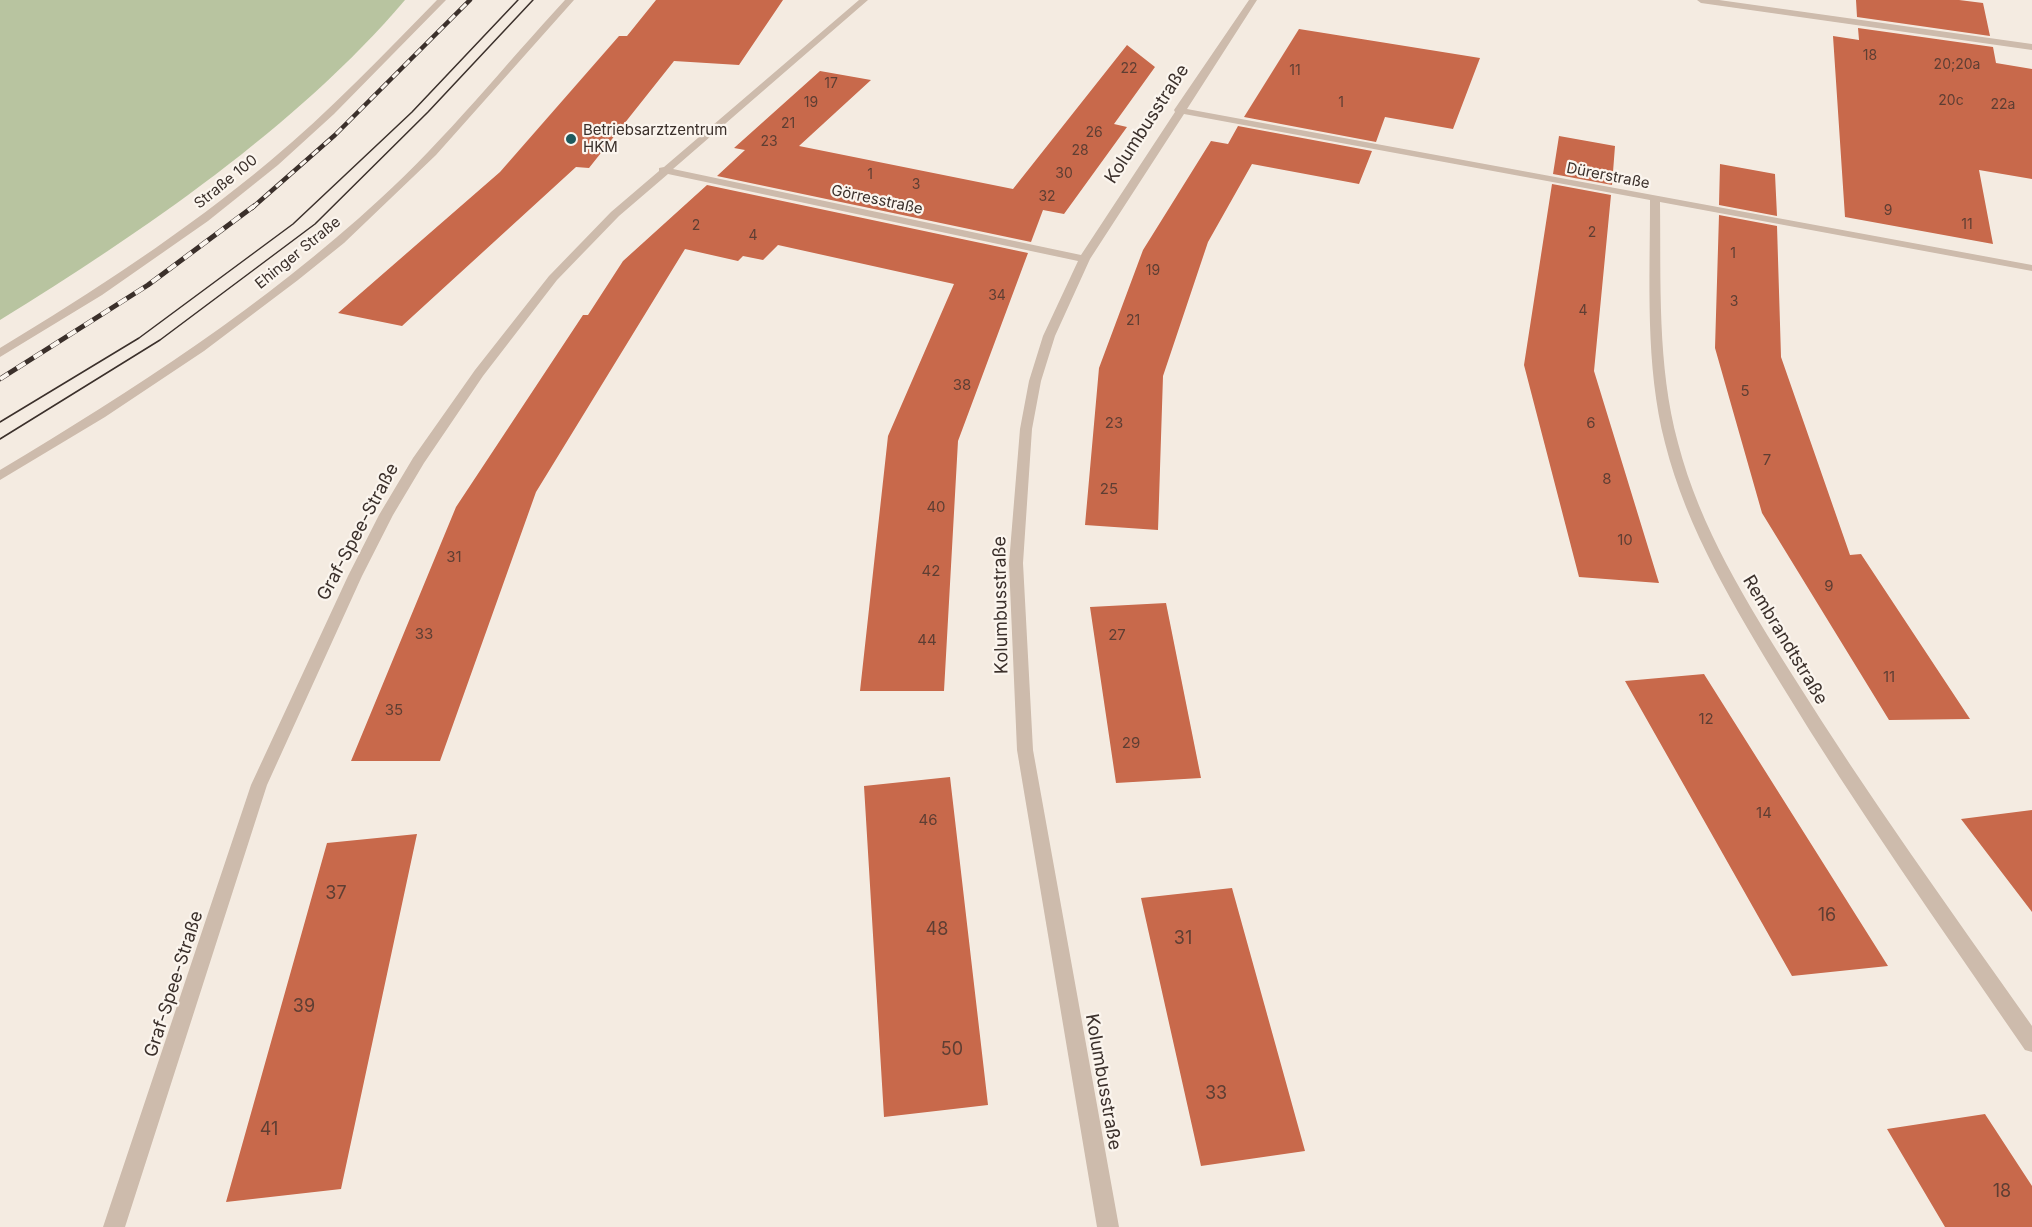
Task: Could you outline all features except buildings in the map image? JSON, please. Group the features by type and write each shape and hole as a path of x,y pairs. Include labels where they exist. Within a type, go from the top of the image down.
{"street":[{"name":"Straße 100","path":"0,353 98,293 204,219 274,163 331,112 442,0"},
{"name":"Ehinger Straße","path":"0,476 156,377 322,257 386,199 570,0"},
{"name":"Graf-Spee-Straße","path":"114,1227 259,785 355,576 418,461 479,373 553,278 615,214 663,170 864,0"},
{"name":"Kolumbusstraße","path":"1108,1227 1026,750 1016,563 1025,440 1035,381 1058,312 1084,259 1179,110 1253,0"},
{"path":"1701,0 1763,4 2032,47"},
{"name":"Dürerstraße","path":"1179,110 1655,200 2032,268"},
{"name":"Görresstraße","path":"663,170 1084,259"},
{"name":"Rembrandtstraße","path":"1655,200 1657,352 1671,441 1696,515 1733,591 1815,728 2032,1043"}],"green space":[{"path":"0,0 405,0 363,46 267,134 162,214 0,320"}],"tram line":[{"path":"0,422 139,338 293,224 412,112 518,0"},
{"path":"0,439 160,340 315,224 428,112 533,0"}],"railway":[{"path":"252,208 335,135 470,0"},
{"path":"0,379 148,285 254,206"}],"place":[{"name":"Betriebsarztzentrum HKM","path":"571,139"}]}
